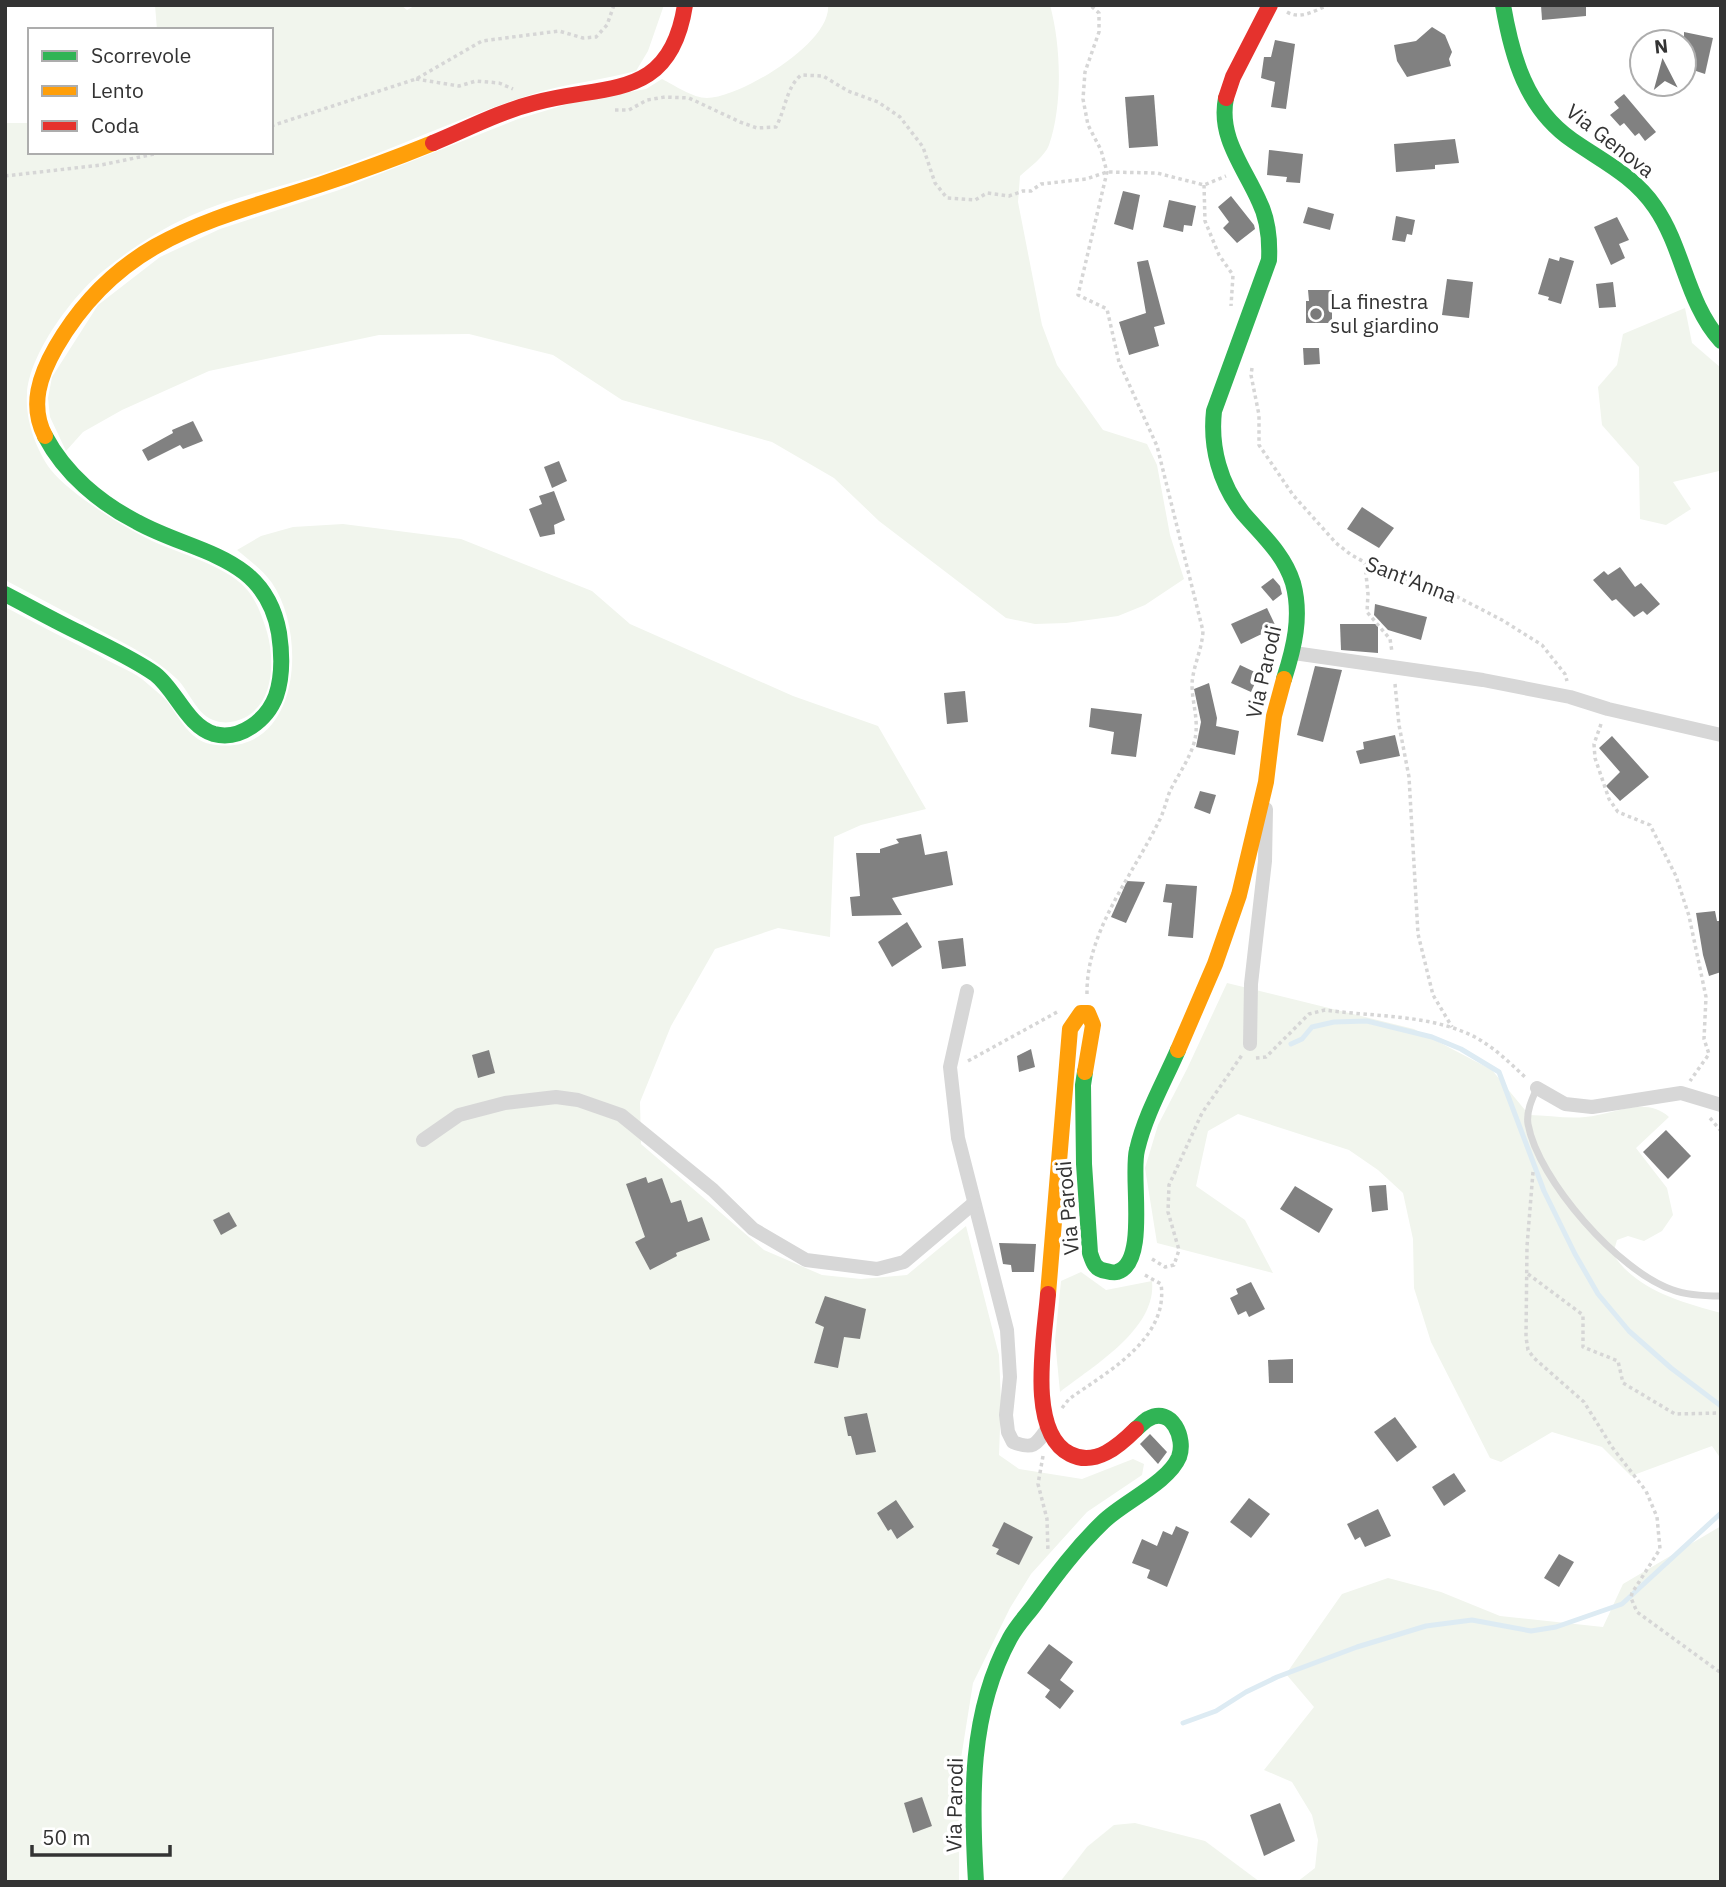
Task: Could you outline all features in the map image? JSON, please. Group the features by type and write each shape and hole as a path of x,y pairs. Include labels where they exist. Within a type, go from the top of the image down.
{"street":[{"path":"5,594 144,667 173,691 200,726 214,734 237,734 265,717 274,705 282,674 276,623 262,589 246,572 205,550 139,523 106,502 66,470 47,441 41,421 37,398 45,366 72,321 95,291 135,258 182,232 238,210 343,177 526,105 572,93 629,85 645,78 670,52 678,35 685,5"},
{"name":"Via Genova","path":"1503,5 1519,73 1534,103 1571,140 1605,159 1638,185 1659,214 1689,285 1696,309 1721,341"},
{"name":"Via Parodi","path":"976,1882 974,1760 982,1718 1000,1659 1020,1622 1057,1573 1109,1515 1175,1465 1181,1449 1179,1429 1162,1417 1149,1418 1108,1453 1088,1458 1062,1450 1047,1429 1042,1374 1068,1035 1078,1016 1088,1013 1093,1025 1083,1085 1086,1205 1091,1259 1101,1271 1113,1273 1125,1268 1135,1252 1136,1152 1209,983 1237,901 1266,777 1276,705 1294,653 1297,602 1286,565 1271,542 1241,509 1227,486 1211,431 1214,411 1266,272 1270,247 1266,217 1228,144 1225,103 1230,80 1265,21 1278,8"},
{"path":"1294,653 1570,697 1608,709 1721,735"},
{"path":"1250,1044 1251,984 1265,860 1266,777"},
{"path":"967,991 950,1067 958,1138 1007,1330 1010,1377 1006,1415 1008,1432 1013,1442 1025,1447 1036,1444 1047,1429"},
{"path":"1537,1088 1565,1104 1591,1107 1682,1093 1721,1105"},
{"path":"423,1140 459,1115 494,1105 556,1097 578,1100 621,1115 713,1191 753,1229 806,1260 877,1269 904,1262 974,1203"}],"lane":[{"path":"1537,1088 1531,1100 1528,1122 1535,1149 1568,1200 1596,1235 1636,1270 1673,1290 1721,1296"}],"path":[{"path":"273,125 416,79 482,41 559,31 583,38 596,37 607,25 614,5"},
{"path":"1088,1013 1087,989 1092,957 1114,902 1160,820 1194,742 1197,716 1192,688 1203,631 1157,446 1119,362 1107,309 1078,295 1107,172 1101,149 1088,125 1083,99 1085,72 1099,32 1099,13 1090,5"},
{"path":"1278,8 1291,15 1303,16 1328,5"},
{"path":"615,110 629,110 647,100 665,97 689,98 757,128 776,127 785,109 790,84 801,75 823,76 848,91 878,102 900,117 923,147 935,183 947,198 975,200 987,193 1009,196 1031,191 1041,184 1086,179 1107,172 1157,173 1204,185 1240,167"},
{"path":"416,79 458,86 476,81 499,83 514,89 523,87"},
{"path":"5,176 101,165 154,154"},
{"path":"1204,185 1205,220 1219,255 1233,275 1230,313 1248,322"},
{"name":"Sant'Anna","path":"1252,364 1251,375 1259,415 1259,445 1302,505 1336,542 1350,554 1387,575 1446,591 1502,620 1542,646 1566,674 1570,697"},
{"path":"1365,563 1367,612 1390,639 1399,725 1409,777 1418,934 1433,995 1452,1027"},
{"path":"1608,709 1594,744 1598,771 1609,799 1618,812 1650,825 1676,876 1689,916 1706,997 1704,1039 1709,1054 1682,1093"},
{"path":"950,1067 963,1064 1060,1011 1065,1004"},
{"path":"1250,1044 1254,1058 1266,1057 1309,1014 1325,1010 1452,1027 1496,1051 1537,1088"},
{"path":"1135,1252 1161,1266 1170,1267 1176,1263 1179,1250 1168,1212 1169,1185 1202,1113 1250,1044"},
{"path":"1535,1149 1529,1211 1528,1350 1584,1402 1612,1447 1646,1491 1657,1517 1660,1549 1632,1593 1631,1598 1637,1612 1721,1673"},
{"path":"1048,1557 1047,1520 1038,1484 1047,1429 1069,1399 1128,1357 1142,1343 1161,1309 1161,1284 1138,1269 1135,1252"},
{"path":"1528,1274 1583,1315 1583,1347 1618,1361 1623,1383 1675,1414 1721,1413"}],"shaded area":[{"path":"155,5 401,5 407,10 416,5 664,5 648,51 636,71 511,101 344,166 190,216 145,241 103,271 54,326 36,361 27,394 33,434 51,470 86,501 133,531 231,576 249,592 258,607 270,643 270,680 267,692 254,711 244,718 230,722 209,718 199,709 182,684 151,659 5,580 5,123 28,123 28,154 273,154 273,28 157,28"},
{"path":"828,5 1050,5 1058,56 1057,112 1047,149 1020,176 1018,202 1042,325 1057,365 1103,430 1147,444 1157,465 1170,535 1184,579 1145,605 1118,616 1066,623 1035,624 1006,618 879,521 834,478 772,442 622,400 553,355 469,334 379,335 209,371 122,410 83,432 66,451 50,417 48,398 52,377 98,305 160,257 220,229 339,190 518,119 571,103 646,89 662,79 690,94 707,98 722,96 760,79 800,51 815,36 825,20"},
{"path":"1685,308 1692,343 1721,368 1721,461 1719,471 1673,482 1691,509 1666,525 1640,519 1639,467 1602,425 1598,387 1617,365 1623,334"},
{"path":"343,524 461,539 592,591 630,624 793,696 878,726 926,809 861,825 834,837 830,937 778,928 715,949 671,1026 640,1102 641,1144 764,1250 822,1275 861,1279 907,1275 966,1226 999,1355 999,1455 1019,1469 1082,1479 1133,1459 1144,1464 1142,1475 1087,1512 1031,1574 1010,1608 973,1683 959,1771 959,1882 5,1882 5,607 142,679 166,700 196,738 210,744 240,744 262,734 278,715 288,690 292,662 290,633 284,606 268,578 237,550 261,536 293,527"},
{"path":"1227,983 1414,1029 1492,1070 1529,1115 1571,1118 1650,1107 1669,1117 1636,1148 1667,1188 1673,1215 1662,1231 1644,1241 1628,1236 1617,1240 1613,1254 1634,1277 1647,1286 1675,1299 1721,1313 1721,1459 1712,1446 1631,1476 1602,1447 1552,1432 1501,1462 1490,1458 1431,1342 1414,1288 1413,1239 1403,1193 1378,1170 1349,1150 1238,1114 1208,1131 1196,1186 1245,1220 1273,1273 1157,1243 1145,1168 1158,1125"},
{"path":"1081,1272 1106,1290 1152,1281 1151,1298 1144,1315 1120,1345 1060,1392 1055,1340 1061,1281"},
{"path":"1721,1526 1721,1882 1297,1882 1315,1868 1318,1840 1312,1815 1292,1782 1264,1770 1314,1707 1286,1674 1342,1594 1388,1578 1441,1592 1500,1616 1603,1627 1623,1584"},
{"path":"1135,1823 1205,1841 1260,1882 1060,1882 1087,1847 1114,1825"}],"building":[{"path":"1541,5 1586,5 1586,16 1542,20"},
{"path":"1432,27 1445,35 1452,52 1449,59 1451,66 1407,77 1397,61 1394,45 1416,41"},
{"path":"1698,35 1713,38 1705,74 1698,72"},
{"path":"1275,40 1295,44 1286,109 1271,107 1275,82 1261,78 1264,57 1271,57"},
{"path":"1624,94 1656,132 1645,141 1639,133 1635,136 1624,123 1620,126 1610,115 1619,108 1614,102"},
{"path":"1154,95 1158,146 1129,148 1125,97"},
{"path":"1455,139 1459,163 1435,165 1435,169 1396,172 1394,144"},
{"path":"1269,150 1303,154 1300,183 1286,182 1287,177 1267,175"},
{"path":"1123,191 1140,195 1133,230 1114,224"},
{"path":"1231,196 1255,229 1237,243 1223,228 1229,222 1218,207"},
{"path":"1169,200 1196,206 1192,226 1184,225 1183,232 1163,227"},
{"path":"1308,207 1334,214 1330,230 1303,223"},
{"path":"1396,216 1415,220 1412,235 1407,234 1405,242 1392,240"},
{"path":"1617,217 1629,240 1619,244 1625,258 1611,265 1594,227"},
{"path":"1560,257 1574,261 1561,304 1538,294 1549,258 1559,261"},
{"path":"1148,260 1165,324 1154,327 1159,346 1129,355 1119,322 1146,313 1137,262"},
{"path":"1447,279 1473,282 1469,318 1442,315"},
{"path":"1613,282 1616,307 1599,308 1596,284"},
{"path":"1308,290 1332,290 1332,323 1306,323"},
{"path":"1303,348 1319,348 1320,364 1304,365"},
{"path":"193,421 203,441 183,449 180,445 148,461 142,450 173,433 172,430"},
{"path":"559,461 567,481 552,488 544,467"},
{"path":"554,491 565,520 554,525 555,534 540,537 529,509 542,504 539,496"},
{"path":"1362,507 1394,528 1379,548 1347,529"},
{"path":"1620,567 1635,587 1641,583 1660,604 1647,615 1643,611 1634,617 1616,599 1612,601 1593,580 1604,571 1608,575"},
{"path":"1273,578 1280,586 1282,594 1273,601 1261,587"},
{"path":"1375,604 1427,617 1421,640 1388,630 1374,615"},
{"path":"1267,608 1276,627 1241,644 1231,624"},
{"path":"1340,624 1378,624 1378,653 1341,650"},
{"path":"1240,665 1259,674 1251,692 1231,683"},
{"path":"1315,666 1342,670 1323,742 1297,735"},
{"path":"1209,683 1217,718 1216,726 1239,731 1235,755 1196,747 1201,722 1194,689"},
{"path":"965,691 968,722 947,724 944,693"},
{"path":"1091,708 1142,714 1136,757 1111,754 1114,732 1089,727"},
{"path":"1395,735 1400,756 1360,764 1356,751 1364,749 1363,742"},
{"path":"1612,736 1649,777 1620,801 1606,786 1620,772 1599,748"},
{"path":"1200,791 1216,795 1210,814 1194,808"},
{"path":"921,834 925,855 947,851 953,885 892,898 902,915 852,916 850,897 860,896 856,853 880,853 880,849 899,843 896,839"},
{"path":"1127,881 1145,882 1126,923 1111,917"},
{"path":"1166,884 1197,886 1193,938 1168,936 1172,903 1163,902"},
{"path":"1715,911 1717,921 1721,921 1721,972 1709,976 1696,913"},
{"path":"907,922 922,947 892,967 878,942"},
{"path":"963,938 966,966 942,969 938,941"},
{"path":"1031,1049 1035,1067 1019,1072 1017,1056"},
{"path":"489,1050 495,1073 478,1078 472,1055"},
{"path":"1666,1130 1691,1156 1668,1179 1643,1152"},
{"path":"646,1177 648,1183 662,1178 671,1203 681,1200 688,1222 702,1217 710,1240 676,1253 677,1256 650,1270 635,1242 645,1237 626,1184"},
{"path":"1386,1185 1388,1210 1372,1212 1369,1186"},
{"path":"1295,1186 1333,1209 1319,1233 1280,1209"},
{"path":"229,1212 237,1226 221,1235 213,1220"},
{"path":"999,1243 1036,1244 1034,1272 1012,1272 1011,1265 1003,1264"},
{"path":"1251,1282 1265,1309 1249,1317 1246,1311 1238,1315 1230,1298 1238,1294 1236,1289"},
{"path":"825,1296 866,1309 860,1339 844,1337 838,1368 814,1363 824,1327 815,1323"},
{"path":"1293,1359 1293,1383 1269,1383 1268,1360"},
{"path":"867,1413 876,1452 856,1455 844,1417"},
{"path":"1395,1417 1417,1447 1397,1462 1374,1432"},
{"path":"1150,1434 1167,1452 1158,1464 1140,1444"},
{"path":"1454,1473 1466,1491 1444,1506 1432,1487"},
{"path":"1249,1498 1270,1514 1251,1538 1230,1522"},
{"path":"896,1500 914,1527 897,1539 891,1529 888,1531 877,1513"},
{"path":"1378,1509 1391,1536 1365,1547 1360,1537 1355,1540 1347,1524"},
{"path":"1004,1522 1033,1537 1019,1565 996,1554 999,1549 992,1546"},
{"path":"1176,1526 1189,1532 1167,1587 1147,1578 1150,1570 1132,1563 1142,1539 1157,1546 1163,1531 1172,1535"},
{"path":"1559,1554 1574,1562 1559,1587 1544,1578"},
{"path":"1049,1644 1073,1662 1060,1680 1074,1691 1060,1709 1045,1697 1050,1690 1027,1673"},
{"path":"922,1797 932,1826 913,1833 904,1803"},
{"path":"1280,1803 1295,1841 1264,1856 1250,1815"}],"waterway":[{"path":"1291,1044 1302,1039 1312,1027 1334,1022 1367,1021 1432,1037 1461,1049 1499,1072 1544,1191 1598,1294 1629,1331 1671,1368 1721,1406"},
{"path":"1183,1723 1216,1711 1277,1677 1357,1647 1426,1626 1472,1620 1531,1631 1556,1627 1622,1604 1721,1513"}],"traffic: fast":[{"path":"1503,5 1511,44 1532,97 1556,127 1627,177 1655,207 1673,240 1700,310 1721,341"},
{"path":"1226,98 1229,139 1264,215 1269,237 1269,260 1214,411 1215,451 1218,465 1235,502 1278,554 1293,583 1297,608 1296,632 1284,679"},
{"path":"5,594 128,657 155,674 196,724 214,734 233,734 251,727 266,713 276,696 281,664 279,633 271,607 259,587 243,572 224,560 159,533 110,506 73,475 45,436"},
{"path":"1085,1072 1084,1164 1090,1253 1099,1269 1116,1272 1127,1265 1133,1253 1136,1236 1135,1162 1140,1137 1178,1050"},
{"path":"976,1882 973,1819 976,1757 980,1726 997,1667 1016,1629 1076,1551 1112,1515 1165,1475 1179,1457 1179,1433 1170,1420 1157,1416 1146,1420 1136,1429"}],"traffic: slow":[{"path":"45,436 40,424 37,402 41,379 50,358 81,310 108,281 138,257 204,223 348,175 433,143"},
{"path":"1178,1050 1215,964 1239,895 1266,782 1274,716 1284,679"},
{"path":"1048,1294 1070,1029 1081,1013 1088,1013 1093,1025 1085,1072"}],"traffic: jam":[{"path":"433,143 521,107 609,89 631,83 650,73 665,58 677,36 685,5"},
{"path":"1226,98 1233,77 1270,5"},
{"path":"1048,1294 1041,1381 1043,1405 1056,1442 1070,1454 1088,1458 1106,1453 1136,1429"}],"place":[{"name":"La finestra sul giardino","path":"1316,314"}]}
